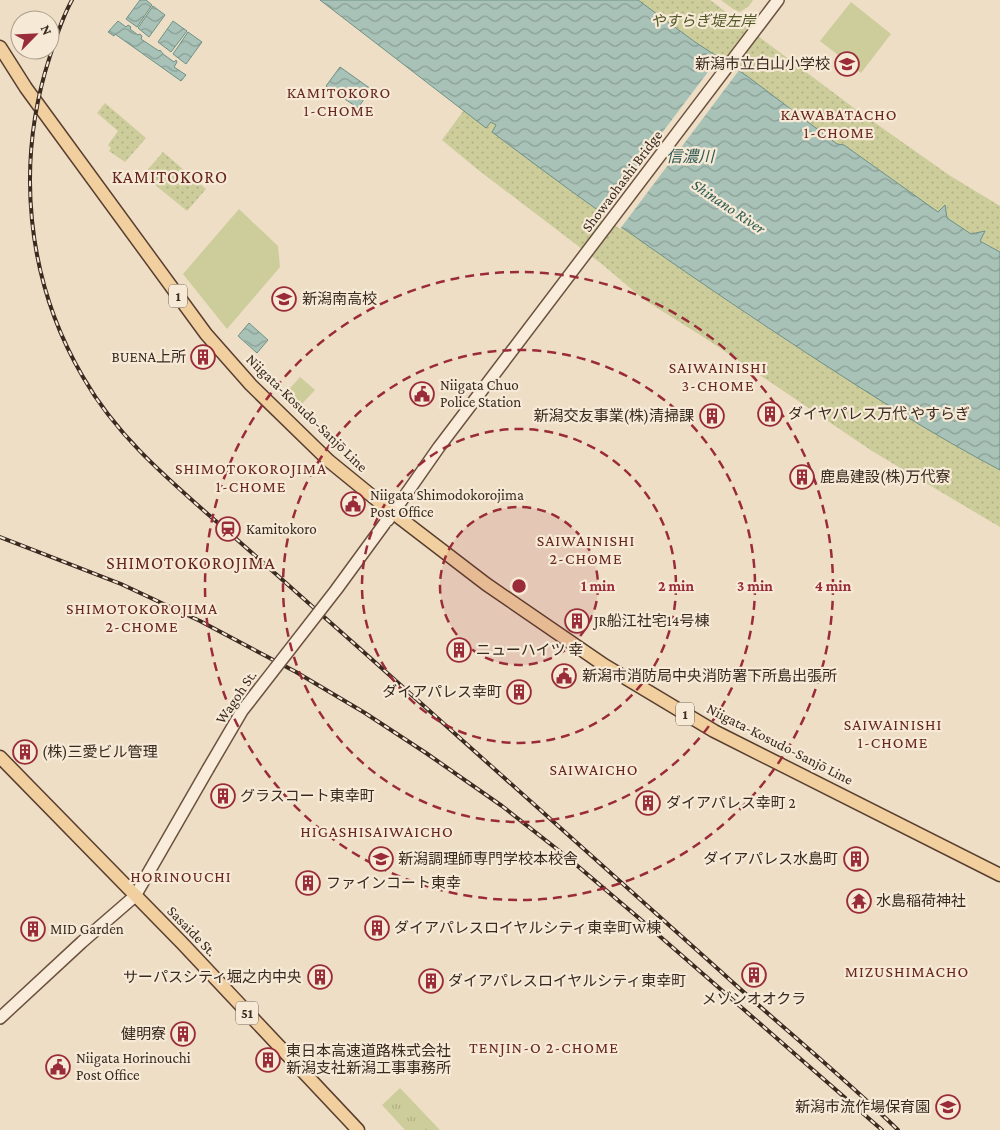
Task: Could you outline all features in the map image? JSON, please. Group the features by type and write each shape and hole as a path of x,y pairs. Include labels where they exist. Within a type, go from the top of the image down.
{"main road":[{"name":"Showaohashi Bridge","path":"490,381 778,0"},
{"name":"Niigata-Kosudo-Sanjō Line","path":"0,47 26,88 206,334 251,385 329,461 486,584 604,666 714,731 1000,875"},
{"name":"Wagoh St.","path":"0,1018 135,896 242,711 394,513 438,447 490,381"},
{"name":"Sasaide St.","path":"0,757 177,938 358,1130"}],"green space":[{"name":"やすらぎ堤左岸","path":"638,0 710,0 854,108 949,175 1000,206 1000,252 980,240 984,231 971,234 946,218 944,206 938,212 844,145 837,144 747,76 695,42"},
{"path":"721,0 753,0 749,6 740,12"},
{"path":"851,2 891,34 861,73 820,41"},
{"path":"105,103 146,138 125,162 109,151 111,148 108,145 118,131 97,113"},
{"path":"464,110 486,127 491,122 496,125 492,132 620,226 751,317 899,412 1000,470 1000,527 872,451 708,340 643,299 603,265 442,140"},
{"path":"163,152 206,189 187,211 143,175"},
{"path":"239,209 278,246 280,267 227,329 183,274"},
{"path":"300,377 315,390 298,408 284,395"},
{"path":"400,1088 440,1130 405,1130 382,1105"}],"water":[{"path":"140,0 146,0 152,5 137,27 126,19"},
{"name":"信濃川","path":"320,0 638,0 695,42 747,76 837,144 844,145 938,212 945,205 947,218 971,234 985,231 980,241 1000,252 1000,470 950,443 877,398 765,326 686,272 568,189 492,132 496,125 491,122 486,128"},
{"path":"153,6 165,15 149,37 138,28"},
{"path":"118,21 126,27 128,25 131,27 130,29 142,36 141,39 160,50 174,62 176,60 177,62 174,67 186,75 181,81 115,34 114,36 108,32"},
{"path":"173,21 187,31 171,52 158,42"},
{"path":"188,32 202,42 186,64 173,54"},
{"path":"340,67 371,89 358,108 326,86"},
{"path":"249,323 268,340 257,353 238,336"}],"pier":[{"path":"720,56 740,69 620,229 600,215"}],"railway":[{"path":"72,0 57,35 39,97 32,138 30,179 32,220 38,261 49,301 64,340 83,377 96,397 140,452 174,484 898,1130"},
{"path":"0,537 121,584 200,621 296,672 365,713 426,753 502,806 567,857 882,1130"}],"place":[{"name":"新潟市立白山小学校","path":"847,64"},
{"name":"新潟南高校","path":"284,299"},
{"name":"BUENA上所","path":"203,357"},
{"name":"Niigata Chuo Police Station","path":"422,394"},
{"name":"ダイヤパレス万代 やすらぎ","path":"770,414"},
{"name":"新潟交友事業(株)清掃課","path":"712,416"},
{"name":"鹿島建設(株)万代寮","path":"802,477"},
{"name":"Niigata Shimodokorojima Post Office","path":"353,504"},
{"name":"Kamitokoro","path":"228,529"},
{"name":"JR船江社宅14号棟","path":"577,621"},
{"name":"ニューハイツ 幸","path":"459,650"},
{"name":"新潟市消防局中央消防署下所島出張所","path":"564,676"},
{"name":"ダイアパレス幸町","path":"519,692"},
{"name":"(株)三愛ビル管理","path":"25,752"},
{"name":"グラスコート東幸町","path":"223,796"},
{"name":"ダイアパレス幸町 2","path":"648,803"},
{"name":"新潟調理師専門学校本校舎","path":"381,859"},
{"name":"ダイアパレス水島町","path":"856,859"},
{"name":"ファインコート東幸","path":"308,883"},
{"name":"水島稲荷神社","path":"859,901"},
{"name":"ダイアパレスロイヤルシティ東幸町W棟","path":"377,928"},
{"name":"MID Garden","path":"33,929"},
{"name":"メゾンオオクラ","path":"754,975"},
{"name":"サーパスシティ堀之内中央","path":"320,977"},
{"name":"ダイアパレスロイヤルシティ東幸町","path":"431,981"},
{"name":"健明寮","path":"183,1034"},
{"name":"東日本高速道路株式会社 新潟支社新潟工事事務所","path":"268,1060"},
{"name":"Niigata Horinouchi Post Office","path":"58,1067"},
{"name":"新潟市流作場保育園","path":"948,1107"}],"district":[{"name":"KAMITOKORO 1-CHOME","path":"339,101"},
{"name":"KAWABATACHO 1-CHOME","path":"839,123"},
{"name":"KAMITOKORO","path":"170,177"},
{"name":"SAIWAINISHI 3-CHOME","path":"718,376"},
{"name":"SHIMOTOKOROJIMA 1-CHOME","path":"251,477"},
{"name":"SAIWAINISHI 2-CHOME","path":"586,549"},
{"name":"SHIMOTOKOROJIMA","path":"191,563"},
{"name":"SHIMOTOKOROJIMA 2-CHOME","path":"142,617"},
{"name":"SAIWAINISHI 1-CHOME","path":"893,733"},
{"name":"SAIWAICHO","path":"594,769"},
{"name":"HIGASHISAIWAICHO","path":"377,831"},
{"name":"HORINOUCHI","path":"181,876"},
{"name":"MIZUSHIMACHO","path":"907,971"},
{"name":"TENJIN-O 2-CHOME","path":"544,1047"}],"water label":[{"name":"Shinano River","path":"729,206"}]}
